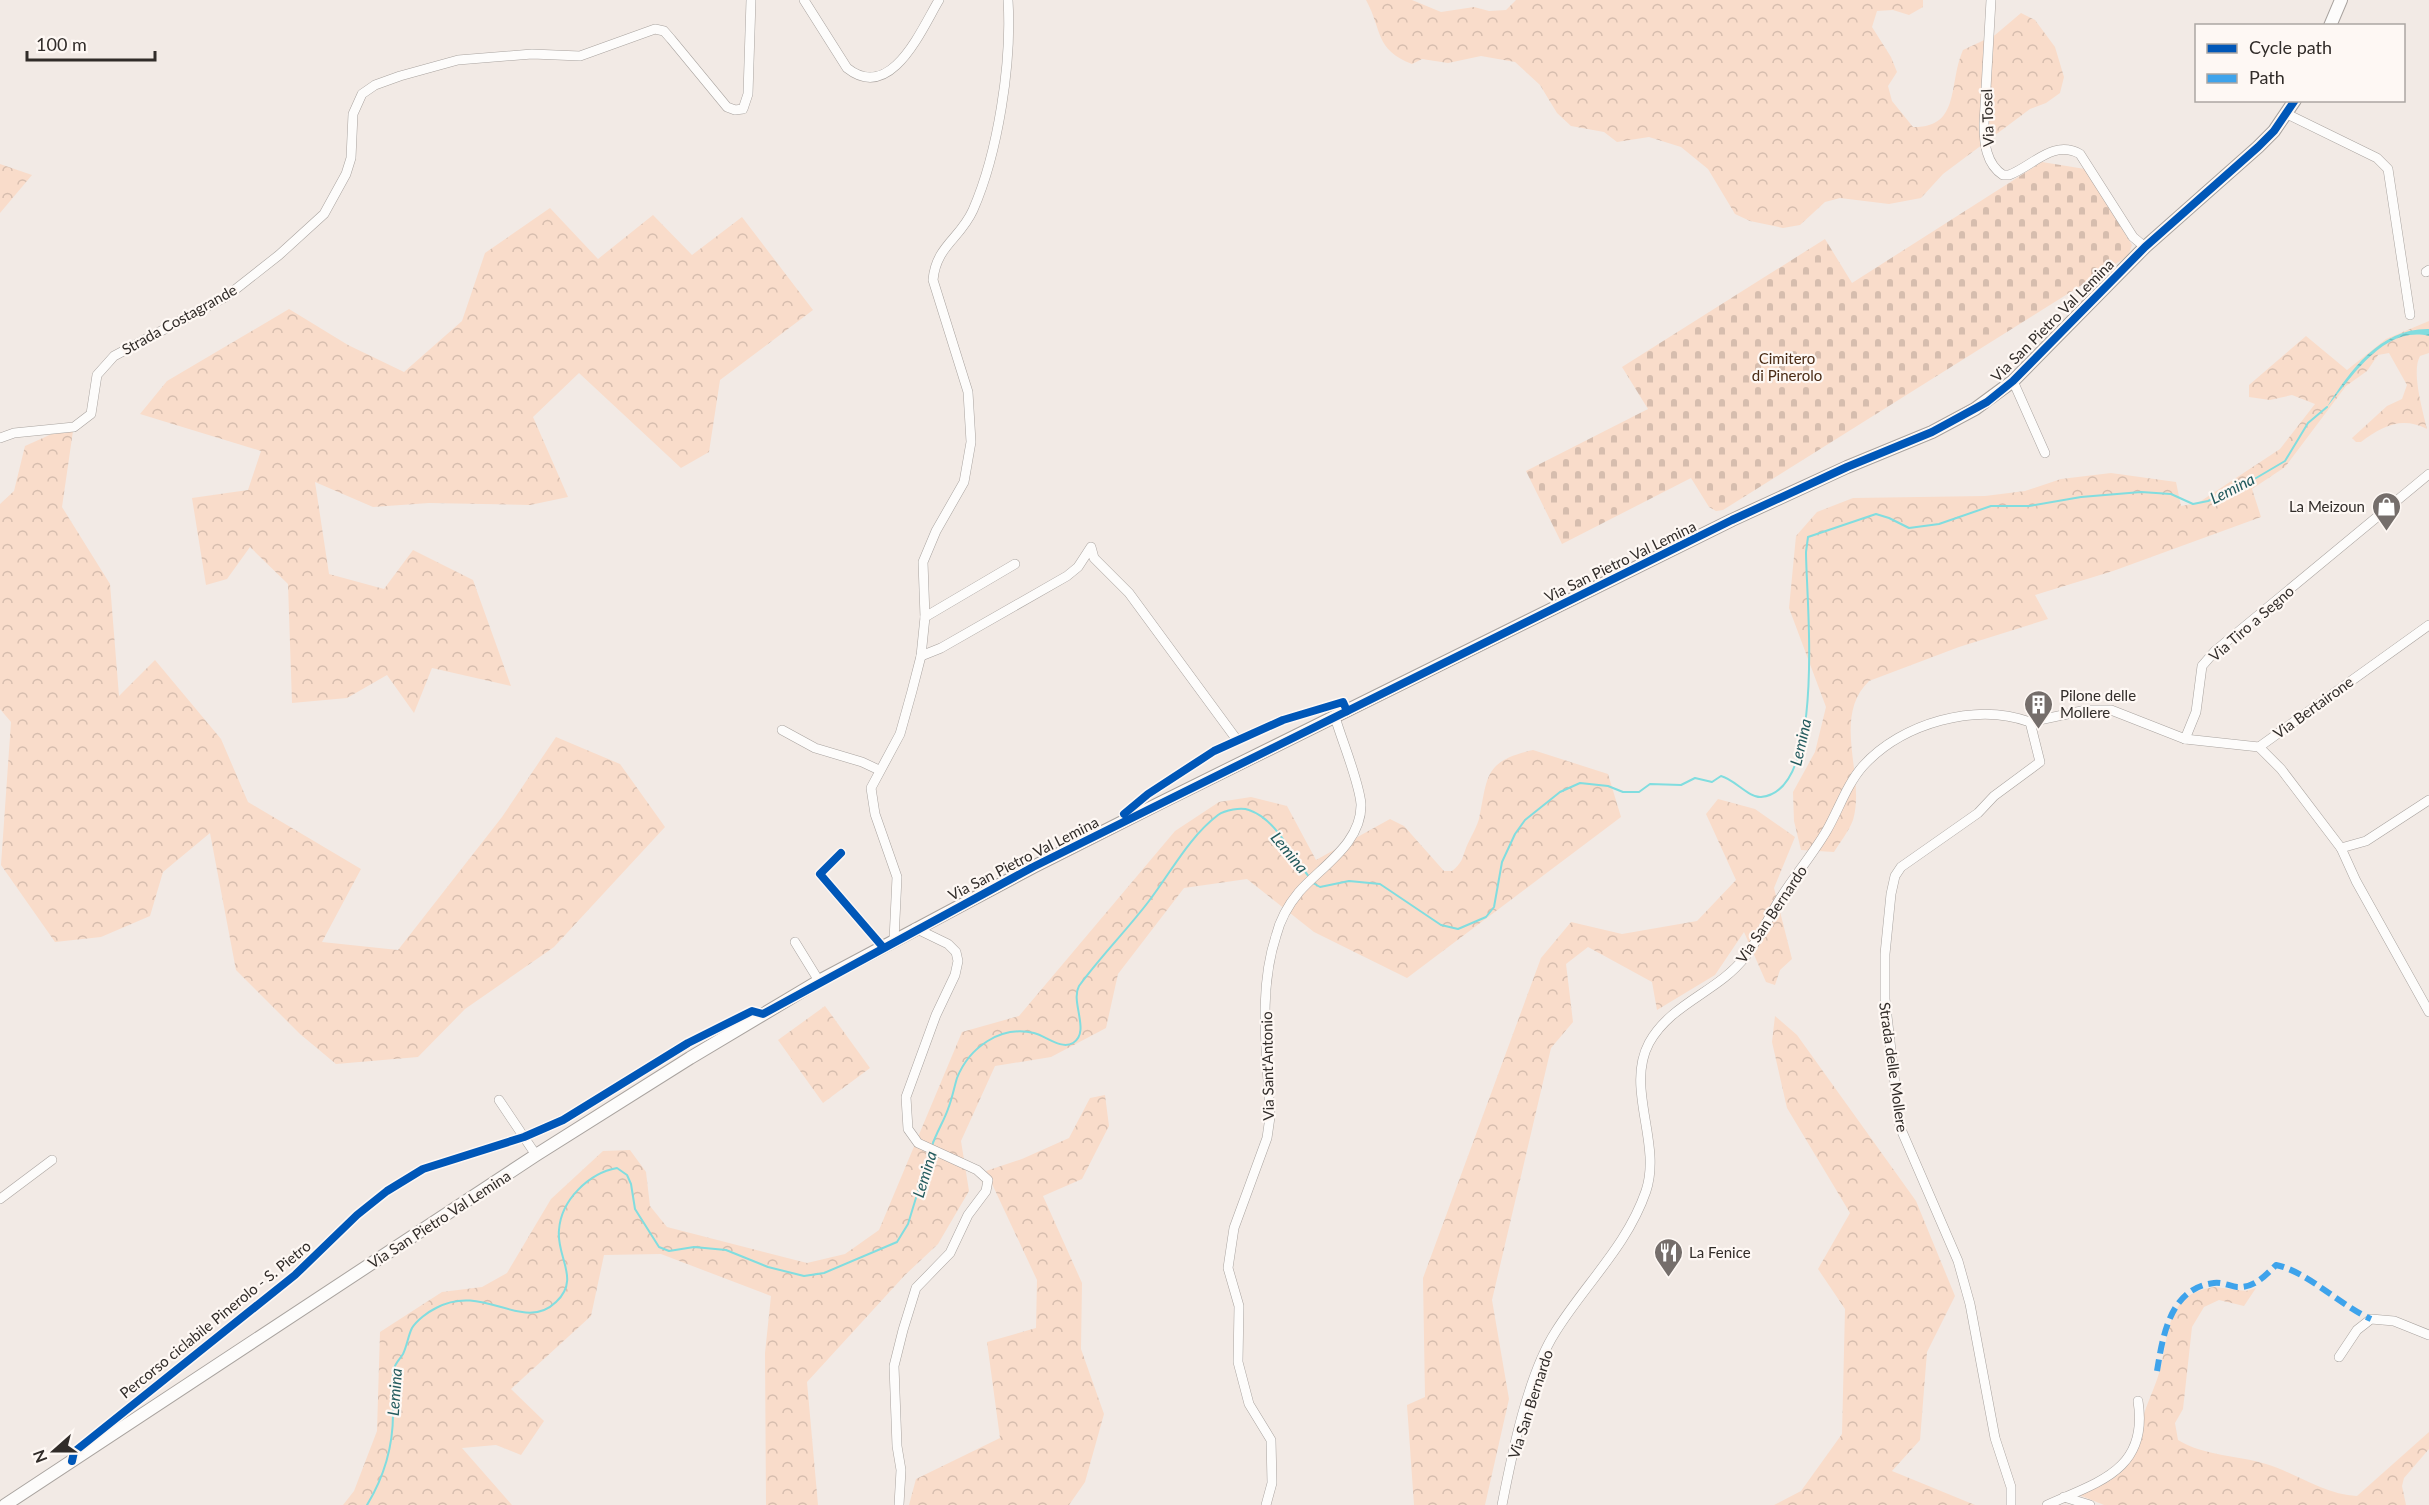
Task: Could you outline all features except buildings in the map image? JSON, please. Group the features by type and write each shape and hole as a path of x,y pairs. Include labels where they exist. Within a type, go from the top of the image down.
{"street":[{"name":"Strada Costagrande","path":"0,438 14,433 74,427 82,423 90,414 97,375 114,356 227,296 279,255 324,214 346,174 351,158 351,124 356,103 362,94 375,85 430,67 477,57 580,56 655,29 664,32 671,39 727,107 735,110 743,109 748,94 752,0"},
{"path":"804,0 847,68 862,76 873,78 901,61 939,0"},
{"path":"894,940 897,877 874,814 871,796 872,783 900,734 921,656 925,617 923,562 936,531 964,482 971,442 968,392 933,280 934,269 945,246 964,228 987,171 1008,46 1008,0"},
{"name":"Via Tosel","path":"1991,0 1984,143 1992,165 2003,175 2009,175 2049,152 2073,150 2080,153 2133,237 2145,248"},
{"path":"2331,24 2341,0"},
{"name":"Via San Pietro Val Lemina","path":"5,1505 536,1155 690,1058 819,981 915,928 1335,717 1783,496 1932,432 1976,409 2013,381 2145,248 2258,147 2287,114 2294,102"},
{"path":"2287,114 2377,158 2388,169 2410,315"},
{"path":"2013,381 2044,453"},
{"name":"Via Tiro a Segno","path":"2185,740 2196,712 2202,666 2215,651 2429,474"},
{"path":"921,656 941,648 1066,576 1078,567 1091,547 1094,558 1129,593 1237,741"},
{"path":"925,617 1015,564"},
{"name":"Via Bertairone","path":"2185,740 2259,747 2429,625"},
{"path":"2030,722 2086,710 2111,710 2185,740"},
{"name":"Via San Bernardo","path":"1502,1505 1520,1428 1536,1375 1555,1333 1626,1237 1641,1206 1651,1176 1651,1144 1641,1085 1648,1044 1675,1011 1710,988 1745,957 1781,897 1817,847 1861,768 1878,751 1899,738 1961,716 2002,715 2030,722"},
{"name":"Via Sant'Antonio","path":"1266,1505 1272,1483 1271,1440 1250,1404 1238,1362 1239,1306 1228,1268 1234,1228 1267,1138 1270,1117 1265,982 1276,935 1285,912 1298,893 1343,848 1354,833 1360,804 1335,717"},
{"name":"Strada delle Mollere","path":"2011,1505 2011,1487 1995,1438 1970,1304 1958,1261 1900,1127 1885,999 1885,954 1888,913 1895,876 1909,859 1978,813 1994,795 2040,762 2030,722"},
{"path":"782,730 815,748 862,762 879,770"},
{"path":"2259,747 2281,769 2341,848 2356,881 2429,1012"},
{"path":"2341,848 2366,841 2429,800"},
{"path":"841,853 820,874 882,946"},
{"path":"899,1505 901,1470 897,1446 894,1366 903,1330 916,1288 950,1253 968,1215 988,1186 988,1180 977,1170 918,1143 908,1129 906,1097 936,1015 955,975 958,961 956,952 948,944 915,928"},
{"path":"795,942 819,981"},
{"path":"499,1100 536,1155"},
{"path":"0,1199 52,1160"},
{"path":"2339,1357 2357,1330 2371,1319 2394,1321 2429,1335"},
{"path":"2047,1505 2111,1475 2125,1464 2137,1435 2140,1417 2138,1401"},
{"path":"2064,1497 2090,1505"}],"green space":[{"path":"1366,0 1412,0 1441,12 1474,7 1489,11 1506,10 1516,0 1923,0 1923,7 1909,15 1893,10 1877,11 1872,27 1891,57 1897,72 1888,86 1892,101 1913,127 1928,125 1939,120 1946,112 1963,50 1995,35 2021,13 2035,20 2055,47 2064,77 2060,93 2046,103 2030,109 1943,174 1921,198 1889,204 1840,198 1825,202 1800,225 1783,228 1750,221 1735,214 1708,169 1681,147 1649,137 1617,142 1604,132 1571,126 1557,113 1540,85 1515,62 1481,56 1448,63 1422,59 1412,64 1400,58 1385,45"},
{"name":"Cimitero di Pinerolo","path":"2042,162 2085,169 2132,245 2128,256 1723,510 1716,511 1709,507 1691,478 1562,544 1526,471 1648,409 1622,367 1825,239 1852,283"},
{"path":"0,164 32,175 0,213"},
{"path":"550,208 598,259 653,215 692,255 742,217 813,310 720,380 709,452 681,468 579,373 533,417 568,497 530,505 429,503 373,507 315,482 329,574 384,589 413,550 473,580 511,686 432,668 414,713 387,675 347,698 292,703 288,584 250,547 227,579 206,585 192,498 248,490 261,451 140,414 167,381 289,309 348,345 404,372 462,321 485,253"},
{"path":"2429,321 2429,353 2420,356 2417,372 2427,429 2418,425 2401,423 2385,427 2361,442 2356,442 2352,438 2387,406 2402,399 2407,385 2389,353 2378,355 2367,371 2346,386 2285,467 2252,489 2261,517 2113,571 2035,595 2048,619 1959,647 1869,681 1858,696 1852,712 1851,730 1856,785 1853,820 1834,852 1801,850 1794,821 1793,792 1815,752 1826,707 1789,608 1796,536 1817,512 1853,498 1985,496 2025,491 2061,479 2111,473 2176,482 2181,506 2198,503 2280,449 2315,404 2292,395 2270,400 2249,397 2249,385 2306,336 2347,370 2386,339"},
{"path":"74,424 62,507 110,584 119,696 155,660 221,739 248,802 361,869 322,942 398,950 502,817 556,737 620,764 665,827 554,947 465,1009 418,1057 336,1064 300,1034 236,970 210,833 163,872 150,916 101,937 55,942 1,865 11,722 0,709 0,504 14,491 25,446"},
{"path":"1533,750 1608,774 1621,817 1407,978 1314,932 1247,879 1184,888 1118,974 1106,1028 1051,1057 995,1066 961,1141 969,1191 938,1244 905,1275 807,1382 818,1505 766,1505 765,1353 771,1296 661,1254 604,1255 591,1316 511,1389 544,1421 521,1455 496,1445 462,1448 512,1505 343,1505 354,1491 377,1431 380,1332 442,1292 482,1287 507,1273 551,1199 603,1151 630,1150 646,1172 650,1206 667,1227 807,1263 845,1254 879,1230 962,1032 1019,1016 1175,831 1219,802 1251,797 1287,806 1316,860 1390,819 1404,826 1444,871 1452,871 1461,861 1478,823 1491,773 1505,760"},
{"path":"1718,799 1755,809 1795,837 1774,888 1792,959 1780,970 1775,985 1766,982 1744,932 1715,975 1657,1010 1652,982 1588,947 1566,964 1573,1022 1551,1048 1492,1300 1509,1399 1485,1505 1414,1505 1407,1405 1425,1397 1423,1278 1541,958 1571,922 1622,934 1697,921 1736,880 1706,814"},
{"path":"825,1006 870,1068 823,1103 778,1040"},
{"path":"1775,1016 1797,1035 1916,1201 1955,1296 1927,1352 1920,1440 1892,1471 1975,1505 1774,1505 1801,1491 1842,1434 1845,1309 1818,1269 1850,1213 1787,1108 1772,1042"},
{"path":"1105,1095 1109,1126 1082,1179 1043,1196 1082,1283 1081,1349 1104,1414 1085,1482 1069,1505 909,1505 916,1479 1000,1438 987,1342 1036,1328 1037,1280 986,1171 1022,1159 1069,1138 1090,1098"},
{"path":"2215,1287 2246,1291 2256,1288 2244,1306 2219,1300 2204,1307 2192,1327 2183,1409 2175,1423 2178,1440 2210,1452 2266,1464 2322,1488 2357,1496 2429,1432 2429,1449 2404,1478 2402,1486 2406,1505 2104,1505 2079,1495 2111,1480 2130,1461 2159,1372 2173,1315 2188,1297 2199,1291"}],"water":[{"path":"2429,329 2429,336 2413,335 2398,338 2370,356 2327,407 2357,366 2382,343 2412,331"}],"waterway":[{"name":"Lemina","path":"1313,883 1320,887 1349,881 1380,884 1441,925 1458,929 1486,917 1494,907 1502,862 1515,834 1525,820 1560,792 1580,783 1608,786 1623,792 1639,792 1650,784 1681,785 1695,778 1712,782 1721,776 1752,795 1761,797 1782,787 1796,763 1804,729 1809,648 1806,552 1808,537 1876,514 1909,528 1939,524 1991,506 2029,506 2081,497 2141,492 2171,494 2193,504 2208,501 2251,481 2285,461 2308,423 2327,407"},
{"name":"Lemina","path":"932,1146 962,1067 969,1057 987,1041 1009,1032 1021,1031 1034,1033 1064,1045 1073,1043 1078,1038 1080,1032 1077,1000 1079,986 1149,901 1189,844 1218,815 1229,810 1242,809 1259,815 1276,830 1310,878"},
{"name":"Lemina","path":"367,1505 386,1461 393,1426 394,1369 403,1354 412,1328 436,1308 454,1302 486,1303 530,1313 543,1310 556,1302 567,1285 566,1268 559,1240 561,1219 565,1208 578,1190 596,1176 617,1168 627,1175 631,1184 635,1209 659,1247 669,1251 694,1247 726,1250 768,1267 804,1276 824,1273 897,1242 908,1224 930,1152"}],"marked path":[{"path":"2157,1371 2162,1343 2171,1315 2187,1294 2199,1287 2214,1283 2237,1287 2249,1286 2276,1265 2299,1274 2371,1319"}],"cycle path":[{"name":"Percorso ciclabile Pinerolo - S. Pietro","path":"72,1461 74,1452 295,1275 357,1215 387,1191 423,1169 524,1137 563,1120 688,1043 752,1011 763,1014 1033,867 1732,520 1847,467 1932,432 1987,402 2013,381 2145,247 2258,147 2274,131 2294,102"},
{"path":"1124,814 1148,794 1214,751 1283,720 1343,702 1347,711"},
{"path":"841,853 820,874 882,946"}],"place":[{"name":"La Meizoun","path":"2386,532"},
{"name":"Pilone delle Mollere","path":"2039,730"},
{"name":"La Fenice","path":"1668,1278"}]}
